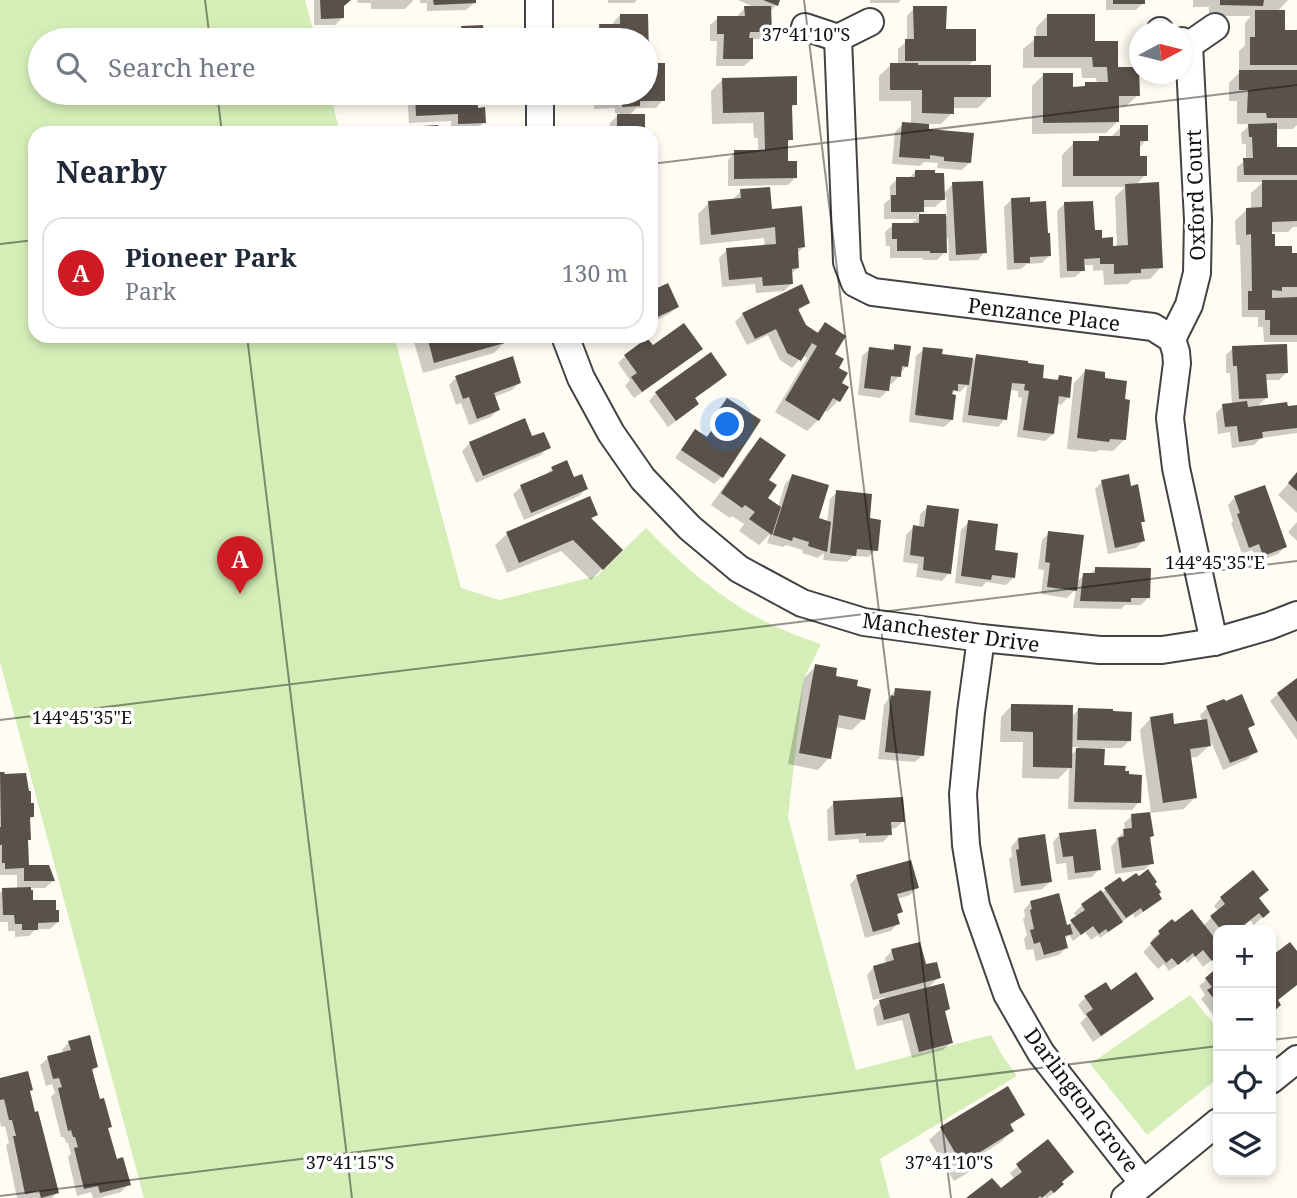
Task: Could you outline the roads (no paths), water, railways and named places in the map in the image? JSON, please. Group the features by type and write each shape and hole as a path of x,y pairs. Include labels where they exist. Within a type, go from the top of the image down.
{"street":[{"path":"539,0 539,28"},
{"path":"805,27 838,38 870,22"},
{"name":"Oxford Court","path":"1192,39 1215,27"},
{"name":"Penzance Place","path":"838,38 847,262 855,283 873,292 1153,327 1172,339"},
{"name":"Oxford Court","path":"1172,339 1189,305 1197,273 1198,220 1188,84"},
{"path":"540,105 540,126"},
{"path":"1172,339 1177,363 1170,418 1176,468 1213,642"},
{"name":"Manchester Drive","path":"568,343 581,378 611,433 643,479 690,528 739,569 802,603 864,622 981,638 1100,650 1162,650 1213,642 1297,615"},
{"name":"Darlington Grove","path":"981,638 963,794 966,845 976,906 1007,994 1041,1053 1134,1190 1213,1126"},
{"path":"1276,1076 1297,1059"}],"place":[{"name":"Pioneer Park","path":"240,594"}]}
